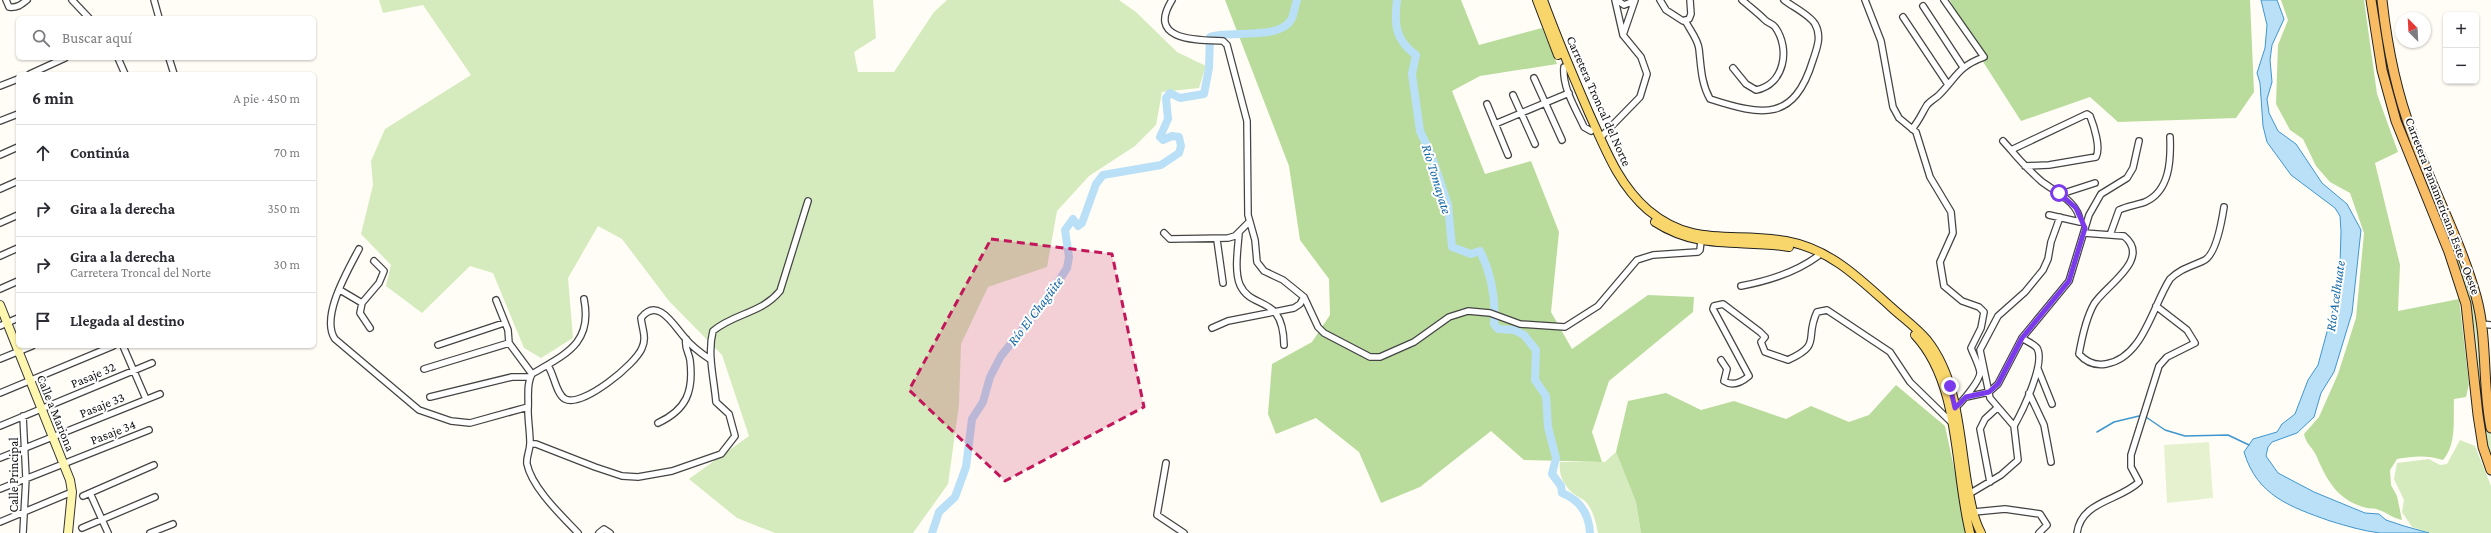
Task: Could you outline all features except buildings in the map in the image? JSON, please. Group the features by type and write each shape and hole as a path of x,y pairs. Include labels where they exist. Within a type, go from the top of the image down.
{"highway":[{"name":"Carretera Panamericana Este - Oeste","path":"2371,0 2382,70 2396,121 2449,252 2466,304 2478,415 2484,447 2491,470"},
{"name":"Carretera Panamericana Este - Oeste","path":"2382,0 2392,63 2406,116 2468,270 2486,324 2491,428"}],"main road":[{"name":"Carretera Troncal del Norte","path":"1537,0 1591,130 1615,180 1642,211 1675,233 1701,241 1734,241 1778,245 1818,256 1839,268 1858,283 1912,332 1927,349 1942,381 1951,422 1964,506 1970,533"},
{"name":"Carretera Troncal del Norte","path":"1543,0 1600,138 1620,179 1647,209 1681,230 1713,240"},
{"name":"Carretera Troncal del Norte","path":"1734,241 1778,240 1802,245 1831,257 1849,270 1927,340 1945,371 1955,408 1969,494 1981,533"},
{"name":"Calle a Mariona","path":"0,305 4,325 16,347"},
{"name":"Calle a Mariona","path":"17,348 70,480 72,492 68,533"}],"street":[{"path":"6,0 9,7 19,7 26,0"},
{"path":"72,0 86,16"},
{"path":"154,0 158,16"},
{"path":"1172,0 1165,13 1167,27 1180,37 1208,41 1223,41 1226,43 1247,121 1249,222 1256,240 1257,262 1261,268 1283,280 1304,297 1319,329 1372,357 1380,357 1414,342 1452,315 1468,311 1490,313 1520,324 1565,327 1598,306 1637,260 1653,255 1698,252 1700,250 1701,241"},
{"path":"1600,138 1640,97 1647,74 1641,57 1623,35 1616,0"},
{"path":"1616,0 1628,5 1635,0"},
{"path":"1623,35 1635,0"},
{"path":"1660,0 1666,10 1685,20 1699,48 1699,61 1705,90 1710,99 1753,112 1772,110 1797,95 1819,43 1815,24 1799,9 1784,0"},
{"path":"1685,20 1691,14 1690,0"},
{"path":"1733,68 1746,84 1756,90 1770,85 1780,72 1783,63 1781,43 1775,26 1742,0"},
{"path":"1865,0 1881,41 1893,108 1899,118 1916,132 1930,177 1951,212 1953,233 1940,262 1944,286 1962,301 1979,308 1984,312 1981,328 1971,348 1980,372 1980,376 1966,397 1955,408"},
{"path":"1912,129 1922,118 1928,105 1947,83 1963,67 1984,57 1944,0"},
{"path":"1923,6 1963,67"},
{"path":"1903,17 1947,83"},
{"path":"34,72 61,60"},
{"path":"119,60 124,72"},
{"path":"170,60 173,72"},
{"path":"1564,67 1564,77 1569,93 1584,127 1591,130"},
{"path":"1534,78 1562,140"},
{"path":"0,86 16,80"},
{"path":"1495,124 1569,93"},
{"path":"1513,95 1535,144"},
{"path":"1487,104 1508,155"},
{"path":"2011,150 2087,114 2090,116 2094,128 2098,153 2096,157 2049,165 2025,166"},
{"path":"0,121 16,115"},
{"path":"2110,235 2119,210 2144,202 2154,197 2162,189 2171,164 2170,137"},
{"path":"2003,141 2025,166 2061,194 2076,208 2084,230"},
{"path":"1966,397 1989,392 1998,384 2022,338 2069,281 2084,230 2101,194 2127,178 2133,168 2139,141"},
{"path":"0,155 16,148"},
{"path":"0,189 16,182"},
{"path":"2061,194 2095,183"},
{"path":"530,444 536,444 622,476 638,477 672,471 721,454 735,436 729,414 716,402 714,370 710,350 713,331 762,307 772,300 780,291 808,201"},
{"path":"2084,230 2124,236 2134,247 2134,254 2115,284 2101,293 2093,305 2084,331 2079,354 2088,363 2102,364 2116,362 2135,345 2167,283 2177,272 2196,262 2203,261 2211,254 2224,207"},
{"path":"2049,214 2080,222"},
{"path":"0,223 16,216"},
{"path":"2014,426 1990,398 1980,350 1998,316 2025,292 2043,270 2048,259 2051,242 2060,217"},
{"path":"1164,232 1170,238 1217,240 1232,237 1239,233 1249,222"},
{"path":"1239,233 1240,284 1248,295 1276,312 1281,323 1284,345"},
{"path":"1217,240 1223,283"},
{"path":"0,256 16,249"},
{"path":"359,249 330,316 331,334 352,354 420,410 451,421 470,423 528,408"},
{"path":"1741,286 1766,282 1806,265 1818,256"},
{"path":"370,328 360,313 362,303 379,283 384,271 374,261"},
{"path":"0,289 16,282"},
{"path":"340,290 362,303"},
{"path":"1212,328 1228,321 1276,312 1300,304 1304,297"},
{"path":"430,397 512,377 531,376 548,366 575,344 583,334 587,322 584,299"},
{"path":"496,300 501,308 504,323 508,330 509,343 531,376 528,408 530,444 527,453 527,464 532,477 546,498 578,533"},
{"path":"1721,360 1726,369 1724,381 1728,384 1737,383 1749,376 1729,336 1718,322 1713,309 1714,306 1723,304 1760,332 1764,337 1761,342 1765,352 1788,360 1808,350 1812,339 1812,323 1817,312 1827,310 1890,352 1910,382 1951,422"},
{"path":"2077,533 2082,517 2091,510 2133,488 2139,482 2131,467 2131,455 2159,366 2167,357 2195,343 2187,330 2156,306"},
{"path":"548,366 561,394 571,400 600,388 639,355 645,337 641,318 650,310 656,309 663,313 686,340 711,360"},
{"path":"4,325 16,319"},
{"path":"438,345 504,323"},
{"path":"1969,494 1990,482 2018,460 2014,426 2038,369 2039,354 2036,347 2022,338"},
{"path":"658,423 680,410 687,396 690,360 685,343 686,340"},
{"path":"424,369 509,343"},
{"path":"0,359 28,348"},
{"path":"0,393 108,348"},
{"path":"124,348 146,399"},
{"name":"Pasaje 32","path":"0,426 152,363"},
{"path":"2038,369 2052,404"},
{"path":"2029,393 2044,425 2051,462"},
{"name":"Pasaje 33","path":"0,458 160,394"},
{"path":"1990,482 1980,429 1985,419 1997,408"},
{"name":"Calle Principal","path":"23,416 26,478 23,533"},
{"name":"Pasaje 34","path":"0,489 149,430"},
{"path":"1166,463 1157,515 1184,533"},
{"path":"83,496 154,465"},
{"path":"0,522 72,492"},
{"path":"90,493 108,533"},
{"path":"82,528 155,497"},
{"path":"1974,512 2005,509 2040,514 2047,525 2039,533"},
{"path":"150,533 173,524"},
{"path":"599,533 604,529 610,533"}],"highlighted area":[{"path":"991,239 1112,254 1144,407 1005,481 909,390"}],"green space":[{"path":"379,0 873,0 876,38 854,52 858,72 894,72 934,12 947,0 1119,0 1136,12 1177,52 1206,66 1199,88 1162,92 1156,125 1135,146 1089,176 1057,211 1047,267 988,287 961,344 959,405 948,484 913,533 775,533 737,518 689,479 749,436 722,355 669,301 622,239 598,226 568,278 573,338 541,358 524,348 493,273 470,266 422,313 386,286 391,265 361,234 373,185 371,161 385,129 471,75 423,5 383,13"},
{"path":"1225,0 1461,0 1479,45 1542,28 1557,64 1480,76 1452,91 1485,174 1531,161 1559,232 1551,312 1572,349 1648,295 1694,297 1693,312 1609,381 1592,432 1602,462 1524,460 1491,431 1420,487 1381,503 1359,452 1316,418 1276,434 1268,414 1272,364 1312,342 1330,315 1329,279 1300,240 1289,166"},
{"path":"1950,0 2250,0 2254,92 2236,118 2118,122 2090,97 2021,121 1964,32"},
{"path":"2281,0 2364,0 2377,94 2398,152 2375,163 2400,265 2398,311 2459,299 2469,384 2466,397 2454,399 2452,439 2447,454 2443,460 2420,456 2397,459 2390,470 2391,485 2397,496 2402,520 2378,509 2357,505 2341,495 2329,481 2304,434 2319,417 2338,374 2356,318 2364,233 2350,193 2330,182 2316,166 2303,139 2290,130 2276,104 2278,45 2288,20"},
{"path":"2375,0 2380,0 2392,75 2457,247 2476,305 2491,438 2491,461 2483,423 2477,346 2470,308 2448,243 2404,136 2386,68"},
{"path":"1896,385 1945,426 1968,533 1641,533 1636,502 1616,452 1628,401 1666,393 1701,410 1734,401 1786,419 1811,406 1849,422 1869,415"},
{"path":"2460,440 2475,446 2491,486 2491,533 2429,533 2412,527 2402,512 2404,500 2394,479 2397,463 2429,459 2440,465 2447,464"},
{"path":"2209,442 2213,498 2167,503 2164,445"},
{"path":"1616,452 1636,502 1641,533 1598,533 1594,516 1588,504 1569,489 1561,477 1560,462 1605,462"}],"water":[{"path":"2261,0 2277,0 2284,19 2272,45 2270,60 2272,82 2267,99 2269,113 2278,131 2296,144 2322,183 2347,204 2361,230 2352,313 2334,372 2321,393 2314,417 2297,433 2272,442 2268,447 2266,456 2278,473 2314,492 2365,513 2379,514 2386,520 2429,533 2374,532 2330,521 2289,505 2277,498 2257,479 2244,452 2253,439 2277,432 2282,424 2295,414 2308,380 2318,365 2334,306 2340,267 2340,216 2335,208 2291,175 2267,142 2263,126 2260,83 2257,73 2265,48 2267,25"}],"waterway":[{"name":"Río El Chagüite","path":"932,533 939,512 955,497 966,467 972,419 983,402 990,377 1001,356 1047,299 1067,268 1069,257 1065,230 1073,219 1078,226 1082,223 1096,184 1103,175 1161,165 1179,153 1181,146 1179,137 1172,136 1163,140 1160,137 1168,119 1166,98 1170,93 1180,98 1204,94 1209,68 1210,37 1229,34 1254,34 1278,30 1286,25 1292,18 1297,0"},
{"name":"Río Tomayate","path":"1397,0 1396,24 1400,37 1409,49 1416,55 1412,74 1420,131 1432,157 1448,205 1452,247 1471,254 1480,251 1488,269 1494,296 1494,324 1498,329 1514,330 1524,335 1536,350 1535,380 1546,396 1548,427 1556,458 1552,474 1561,486 1562,493 1574,500 1582,508 1588,520 1590,533"},
{"path":"2097,432 2114,422 2139,416"},
{"path":"2146,417 2165,430 2185,436 2228,435 2249,445"}],"route":[{"path":"1950,386 1955,408 1966,397 1989,392 1998,384 2022,338 2069,281 2085,228 2080,222 2076,208 2059,193"}],"water label":[{"name":"Río Acelhuate","path":"2335,296"}]}
